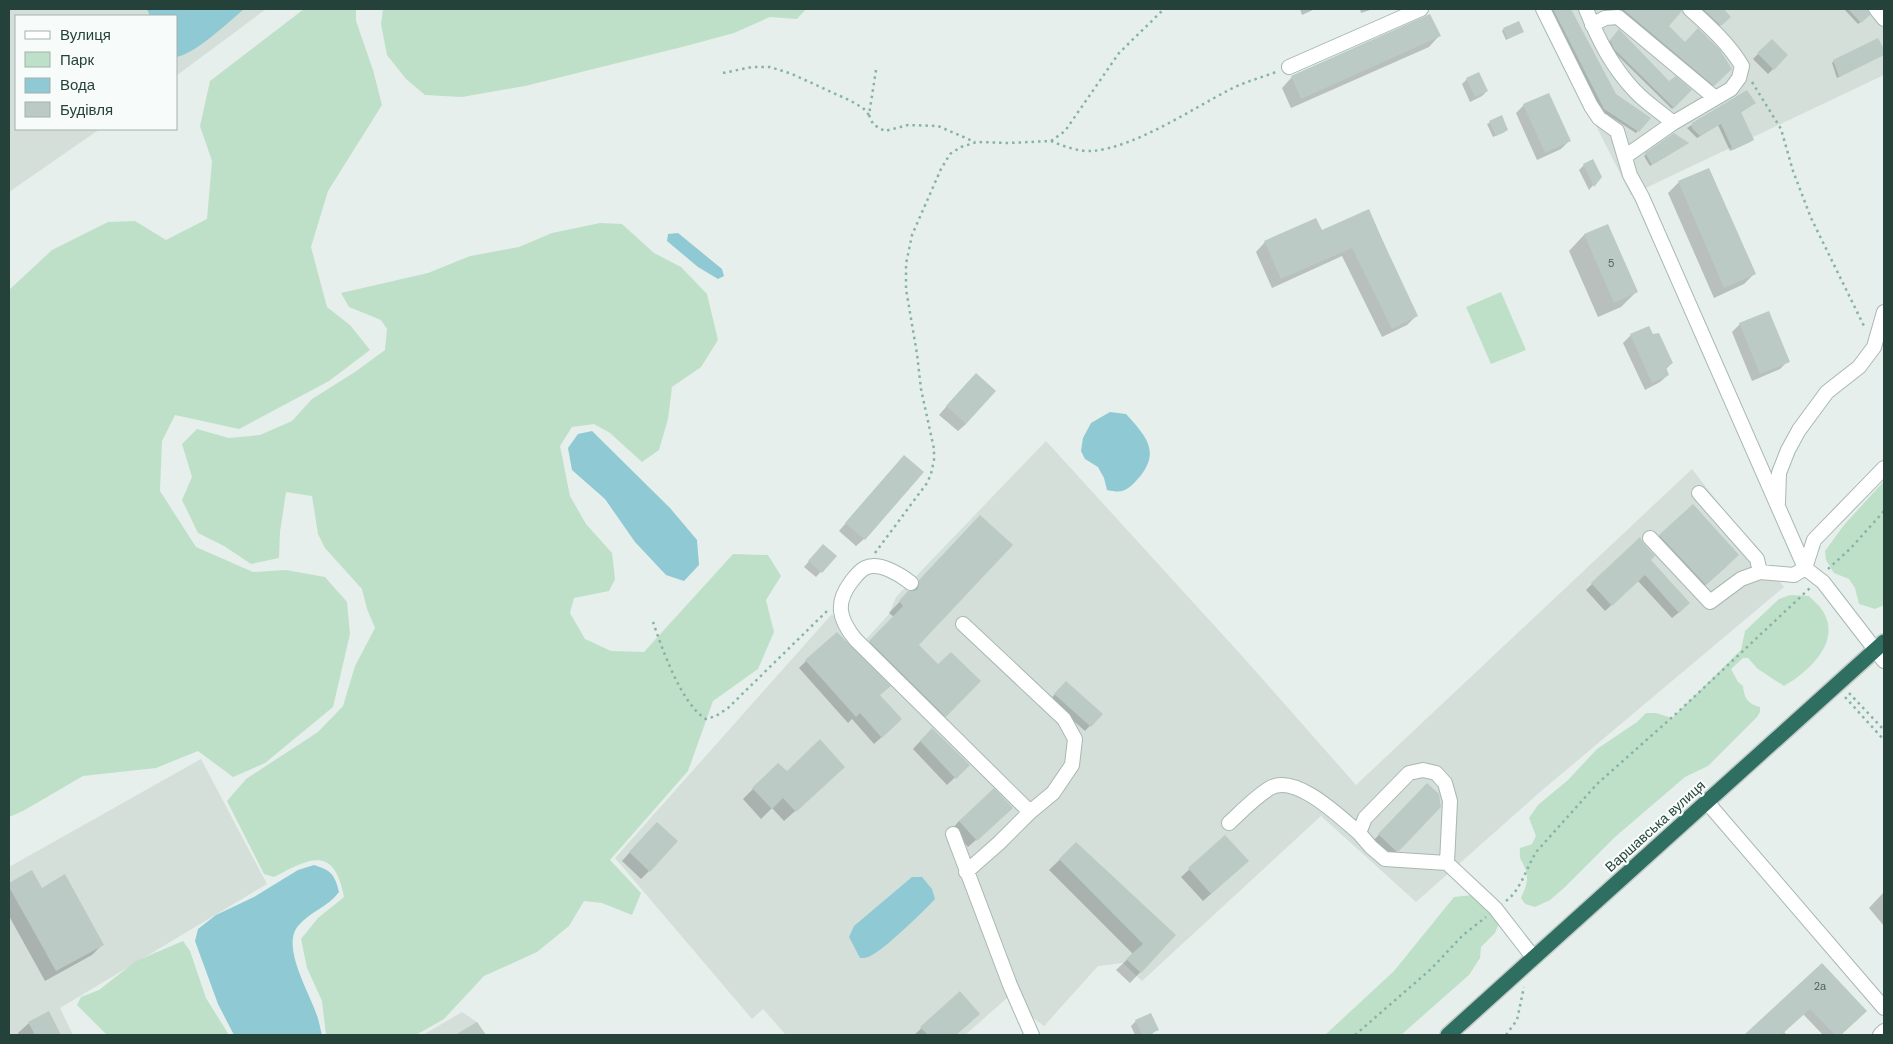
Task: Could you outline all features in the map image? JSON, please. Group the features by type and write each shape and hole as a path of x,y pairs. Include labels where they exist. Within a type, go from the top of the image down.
{"highway":[{"name":"Варшавська вулиця","path":"1448,1035 1706,801 1838,684 1881,651"}],"street":[{"path":"1289,67 1421,9"},
{"path":"1543,9 1591,106 1599,118 1617,131 1626,156 1630,175 1805,568 1820,578 1881,651"},
{"path":"1586,9 1604,51 1630,86 1674,123"},
{"path":"1626,156 1674,123 1731,89 1739,78 1742,66 1714,31 1690,9"},
{"path":"1876,9 1884,19"},
{"path":"1592,25 1605,18 1618,17 1714,98"},
{"path":"1778,509 1779,473 1788,450 1799,430 1827,392 1859,367 1874,347 1884,312"},
{"path":"1650,538 1710,602 1741,579 1760,572 1794,576 1805,568 1814,540 1884,468"},
{"path":"1699,493 1757,559 1760,572"},
{"path":"911,584 897,572 879,567 866,567 857,574 846,588 841,602 845,626 855,639 1030,812"},
{"path":"963,624 1064,719 1075,739 1072,764 1053,793 966,872"},
{"path":"1359,833 1365,818 1409,773 1423,770 1436,773 1445,783 1450,800 1447,863"},
{"path":"1229,823 1272,786 1290,785 1303,790 1359,833 1385,859 1447,863 1495,908 1533,957"},
{"path":"1706,801 1884,1008"},
{"path":"953,834 1010,985 1032,1035"},
{"path":"1880,1035 1884,1031"}],"path":[{"path":"1051,141 1064,131 1119,54 1164,9"},
{"path":"1742,66 1781,129 1793,171 1811,218 1874,347"},
{"path":"723,73 752,67 770,67 792,74 863,108 873,124 885,131 908,126 938,126 977,142"},
{"path":"866,567 916,496 927,484 934,460 934,449 921,389 906,289 906,264 912,235 940,169 950,154 961,147 977,142 1051,141 1062,146 1090,151 1123,144 1170,122 1232,89 1289,67"},
{"path":"869,115 876,70"},
{"path":"1355,1035 1431,969 1463,935 1510,898 1520,885 1529,863 1537,851 1597,784 1678,712 1820,578 1851,548 1884,511"},
{"path":"653,622 668,664 688,699 700,715 706,719 716,716 728,708 809,627 829,609 841,602"},
{"path":"1838,684 1884,730"},
{"path":"1838,684 1884,740"},
{"path":"1506,1035 1517,1020 1524,985"}],"shaded area":[{"path":"9,9 266,9 178,75 178,15 15,15 15,130 99,130 9,192"},
{"path":"1537,9 1884,9 1884,75 1631,195"},
{"path":"1046,441 1243,657 1356,785 1692,469 1784,587 1540,792 1416,902 1321,816 1142,981 1123,963 1098,966 1044,1026 1007,998 965,1035 786,1035 763,1009 752,1019 615,858 832,614 860,646 889,614 896,597"},
{"path":"201,759 267,884 60,1008 73,1035 9,1035 9,867"},
{"path":"462,1012 477,1022 486,1035 423,1035"}],"green space":[{"path":"304,9 356,9 356,21 373,70 382,105 328,191 311,247 327,307 350,325 370,350 329,381 239,429 175,415 162,441 160,491 196,547 253,572 286,570 325,577 347,602 350,634 333,707 265,763 233,777 198,751 156,768 83,776 23,811 9,817 9,290 52,250 108,222 135,221 166,240 207,219 212,161 200,126 210,81"},
{"path":"383,9 806,9 797,19 770,17 734,33 686,46 525,86 462,97 425,95 406,79 387,55 381,24"},
{"path":"600,223 622,224 654,253 681,267 707,294 718,340 701,367 672,387 668,419 659,450 642,462 610,433 594,424 572,427 560,446 570,496 586,524 612,553 615,579 609,591 574,598 570,613 585,639 611,651 644,652 733,554 768,555 781,576 766,600 774,632 758,669 713,701 688,771 610,860 641,893 632,915 602,903 584,901 569,926 537,952 484,976 444,1019 416,1035 326,1035 322,1001 307,968 301,939 318,918 344,897 340,880 334,869 327,863 319,860 309,861 274,877 264,874 227,801 246,779 318,732 343,706 355,666 375,628 367,609 362,589 325,548 318,534 312,496 286,492 280,532 279,558 251,564 224,546 198,533 182,500 192,477 182,444 197,429 229,438 260,435 292,421 312,399 355,372 385,350 387,329 381,320 349,307 341,293 428,273 470,256 519,247 552,233"},
{"path":"1501,292 1526,350 1491,364 1466,307"},
{"path":"1884,481 1884,605 1875,609 1859,604 1855,588 1849,579 1834,573 1826,560 1825,551 1844,525"},
{"path":"1790,595 1809,596 1820,607 1827,619 1829,631 1826,642 1821,653 1813,663 1794,680 1784,686 1758,669 1748,658 1743,658 1731,669 1738,682 1743,686 1747,700 1760,707 1757,717 1708,766 1685,777 1615,837 1550,900 1535,907 1525,904 1521,898 1526,885 1527,875 1520,858 1520,848 1532,844 1536,836 1529,818 1538,805 1568,780 1597,749 1637,722 1646,713 1656,713 1672,718 1741,650 1745,631 1779,599"},
{"path":"1473,895 1501,918 1495,933 1481,947 1480,958 1469,975 1401,1035 1325,1035 1394,971 1454,897"},
{"path":"183,941 190,951 206,998 229,1035 107,1035 77,1005 81,997 99,990 136,961"}],"water":[{"path":"147,9 244,9 202,44 178,56 178,15 150,15"},
{"path":"678,233 722,269 724,276 718,279 698,267 667,241 668,234"},
{"path":"1110,412 1126,414 1146,439 1149,446 1150,455 1143,472 1135,482 1122,491 1107,490 1104,478 1098,467 1085,459 1081,451 1083,438 1091,423"},
{"path":"592,431 670,508 697,540 699,565 684,581 666,575 635,542 605,499 572,470 568,448 578,434"},
{"path":"314,865 325,869 334,877 339,892 330,902 302,921 294,935 293,945 294,957 317,1016 322,1035 234,1035 218,1004 195,941 198,929 216,915 254,897 298,870"},
{"path":"912,877 922,877 932,889 935,899 882,948 868,957 860,958 849,937 854,926"}],"building":[{"path":"1553,9 1571,9 1616,94 1651,118 1639,132 1604,109"},
{"path":"1619,9 1681,9 1682,11 1669,26 1685,42 1698,28 1720,50 1732,69 1714,86 1624,10"},
{"path":"1703,9 1724,9 1731,17 1721,26"},
{"path":"1848,9 1867,9 1870,15 1861,23"},
{"path":"1430,14 1441,36 1301,99 1291,76"},
{"path":"1519,21 1524,32 1508,39 1503,28"},
{"path":"1619,29 1669,81 1676,76 1692,90 1674,108 1614,49 1610,40"},
{"path":"1878,38 1884,49 1884,55 1839,77 1833,60"},
{"path":"1772,39 1788,55 1774,70 1757,53"},
{"path":"1479,72 1488,91 1475,97 1466,78"},
{"path":"1747,90 1756,103 1741,112 1754,140 1733,150 1721,124 1700,136 1692,128 1692,123"},
{"path":"1549,93 1571,141 1545,153 1523,104"},
{"path":"1502,115 1508,130 1496,136 1489,121"},
{"path":"1674,133 1689,143 1652,165 1645,153"},
{"path":"1593,159 1602,177 1594,187 1583,164"},
{"path":"1709,168 1756,274 1724,288 1678,181"},
{"path":"1369,209 1418,316 1392,329 1352,248 1281,279 1264,241 1316,218 1322,230"},
{"path":"1608,224 1638,292 1614,303 1584,234"},
{"path":"1769,311 1790,362 1760,374 1739,323"},
{"path":"1649,326 1653,334 1659,333 1673,363 1666,367 1669,375 1652,383 1630,334"},
{"path":"976,373 996,391 966,424 946,406"},
{"path":"904,455 924,472 865,540 845,523"},
{"path":"1693,504 1739,555 1706,585 1659,535"},
{"path":"980,515 1013,545 919,645 938,664 951,652 981,681 946,717 869,641 903,606 899,601 908,591 918,589 919,580"},
{"path":"1640,537 1655,556 1651,560 1690,603 1679,613 1645,575 1612,606 1591,583"},
{"path":"823,544 837,556 822,573 808,561"},
{"path":"837,632 891,686 880,695 902,719 882,738 860,713 856,717 805,660"},
{"path":"1066,681 1103,714 1091,727 1054,694"},
{"path":"932,728 970,765 956,779 920,741"},
{"path":"820,739 845,767 796,812 783,798 772,809 752,788 778,763 787,771"},
{"path":"1427,783 1439,794 1441,807 1399,851 1396,851 1378,834"},
{"path":"994,788 1013,808 977,841 959,821"},
{"path":"657,822 678,841 650,872 629,852"},
{"path":"1225,835 1249,861 1211,894 1188,868"},
{"path":"1076,842 1176,935 1141,973 1126,959 1143,944 1059,859"},
{"path":"32,870 42,888 65,874 104,945 56,971 9,887 9,883"},
{"path":"1822,963 1867,1011 1841,1035 1835,1035 1810,1009 1781,1035 1744,1035"},
{"path":"960,991 980,1014 956,1035 928,1035 920,1027"},
{"path":"49,1011 61,1035 35,1035 28,1022"},
{"path":"1151,1013 1159,1030 1142,1035 1135,1020"},
{"path":"477,1022 486,1035 455,1035"}]}
